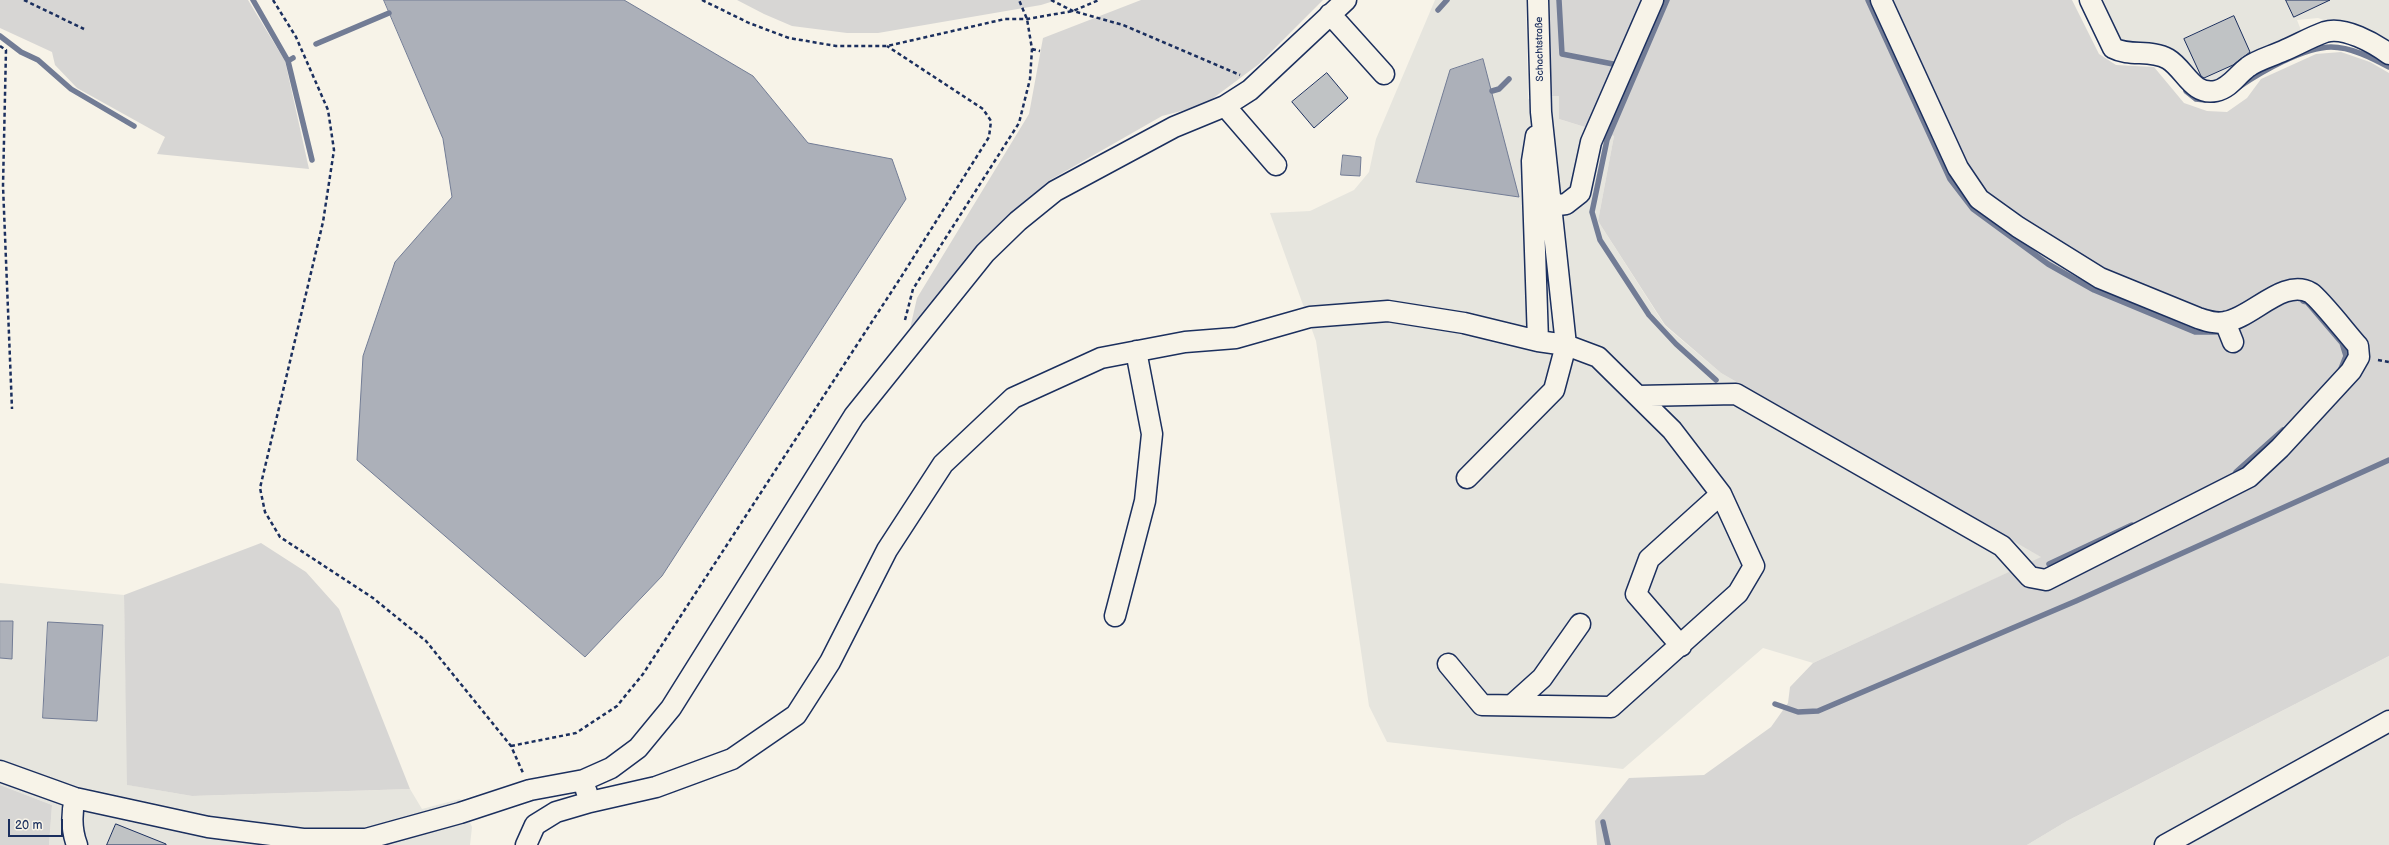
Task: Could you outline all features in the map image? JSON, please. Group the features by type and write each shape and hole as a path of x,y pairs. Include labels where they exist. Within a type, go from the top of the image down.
{"street":[{"path":"0,771 76,798 208,827 303,839 366,839 460,813 530,790 584,780 611,768 638,748 671,708 854,416 985,253 1018,220 1055,191 1174,127 1225,106 1250,90 1346,0"},
{"name":"Schachtstraße","path":"1538,0 1541,105"},
{"path":"1550,206 1566,204 1580,193 1591,142 1653,0"},
{"path":"1638,396 1736,394 2002,546 2030,577 2046,580 2249,477 2280,448 2351,371 2359,358 2358,346 2312,294 2296,288 2285,291 2237,319 2214,323 2198,318 2100,278 2018,227 1979,199 1958,168 1881,0"},
{"path":"2090,0 2113,48 2121,52 2156,54 2169,60 2193,85 2203,90 2216,91 2229,85 2248,66 2326,32 2342,32 2379,46 2389,54"},
{"path":"1330,14 1384,74"},
{"path":"1467,478 1554,390 1566,345 1550,206 1541,105"},
{"path":"1538,342 1532,161 1541,105"},
{"path":"1225,106 1276,165"},
{"path":"526,845 536,825 556,812 590,802 656,787 732,759 796,715 830,662 887,550 943,464 1013,398 1101,358 1185,342 1236,338 1310,316 1388,311 1464,323 1538,342 1566,345 1598,357 1672,430 1721,494 1754,566 1738,593 1611,708 1482,705 1448,664"},
{"path":"2225,322 2233,342"},
{"path":"1115,616 1145,501 1152,434 1136,351"},
{"path":"1681,646 1636,594 1649,559 1721,494"},
{"path":"1512,705 1542,678 1580,624"},
{"path":"2165,845 2389,721"},
{"path":"584,780 590,802"},
{"path":"76,798 72,812 73,835 77,845"}],"path":[{"path":"24,0 84,29"},
{"path":"272,0 296,37 328,110 334,150 323,222 260,488 265,512 280,537 373,598 426,641 511,746 530,790"},
{"path":"702,0 749,23 789,38 836,46 887,46 1005,19 1027,19 1073,11 1099,0"},
{"path":"904,326 913,289 1018,123 1030,79 1032,49 1027,19 1018,0"},
{"path":"1051,0 1073,11 1123,25 1241,76 1250,90"},
{"path":"0,46 6,50 4,186 12,409"},
{"path":"511,746 576,733 617,706 643,674 903,274 989,137 991,121 982,109 887,46"},
{"path":"1032,49 1040,51"}],"shaded area":[{"path":"0,0 248,0 285,61 309,169 157,154 165,137 77,88 55,65 52,52 0,28"},
{"path":"384,0 624,0 753,76 808,143 892,159 906,199 662,576 585,657 357,460 363,356 395,262 452,197 443,139"},
{"path":"737,0 1057,0 1041,5 878,33 847,33 792,26"},
{"path":"1141,0 1323,0 1259,64 1204,105 1162,116 1050,180 980,243 909,333 917,298 1029,114 1043,38"},
{"path":"1435,0 1526,0 1528,99 1559,95 1559,119 1614,136 1598,221 1665,326 1721,373 2042,557 1813,663 1763,648 1623,769 1387,742 1369,706 1316,341 1270,213 1310,211 1354,190 1369,172 1376,139"},
{"path":"1547,0 2072,0 2099,54 2116,65 2154,67 2184,103 2207,111 2227,112 2247,98 2261,79 2316,54 2341,52 2370,62 2389,73 2389,656 2067,821 2027,845 1597,845 1595,821 1629,778 1704,775 1771,727 1788,703 1790,687 1813,663 2041,557 1721,373 1665,325 1598,221 1614,136 1559,119 1559,96 1550,96"},
{"path":"2096,0 2389,0 2389,39 2385,41 2318,18 2297,20 2303,35 2211,85 2117,45"},
{"path":"1483,59 1519,197 1416,182 1450,70"},
{"path":"1343,155 1361,157 1360,176 1341,175"},
{"path":"261,543 306,572 339,609 410,789 192,796 127,785 124,595"},
{"path":"0,583 124,595 128,785 192,796 410,789 422,809 460,799 472,827 470,845 49,845 52,805 0,785"},
{"path":"0,621 13,621 12,659 0,658"},
{"path":"48,622 103,625 97,721 43,718"},
{"path":"2389,656 2389,845 2027,845 2067,821"},
{"path":"0,785 52,805 49,845 0,845"}],"building":[{"path":"2286,0 2330,0 2294,17"},
{"path":"2234,16 2250,52 2233,65 2204,78 2201,76 2184,39"},
{"path":"1327,73 1348,98 1314,128 1292,102"},
{"path":"116,824 166,844 166,845 107,845"}],"waterway":[{"path":"253,0 288,61 293,58"},
{"path":"1438,10 1447,0"},
{"path":"1559,0 1562,54 1613,64"},
{"path":"1667,0 1607,140 1592,212 1600,240 1649,315 1676,344 1716,380"},
{"path":"1868,0 1950,179 1973,209 2048,264 2094,290 2195,332 2218,332"},
{"path":"316,44 389,13"},
{"path":"0,36 21,52 38,60 71,89 134,126"},
{"path":"2239,87 2283,61 2320,48 2339,47 2354,51 2389,67"},
{"path":"288,61 312,160"},
{"path":"1492,91 1499,89 1509,79"},
{"path":"2186,91 2196,99 2205,100"},
{"path":"2303,301 2307,302 2342,343 2346,356 2340,371"},
{"path":"2236,472 2283,430"},
{"path":"1775,704 1798,712 1818,711 2076,601 2389,460"},
{"path":"2049,564 2132,525"},
{"path":"1603,822 1608,845"}]}
